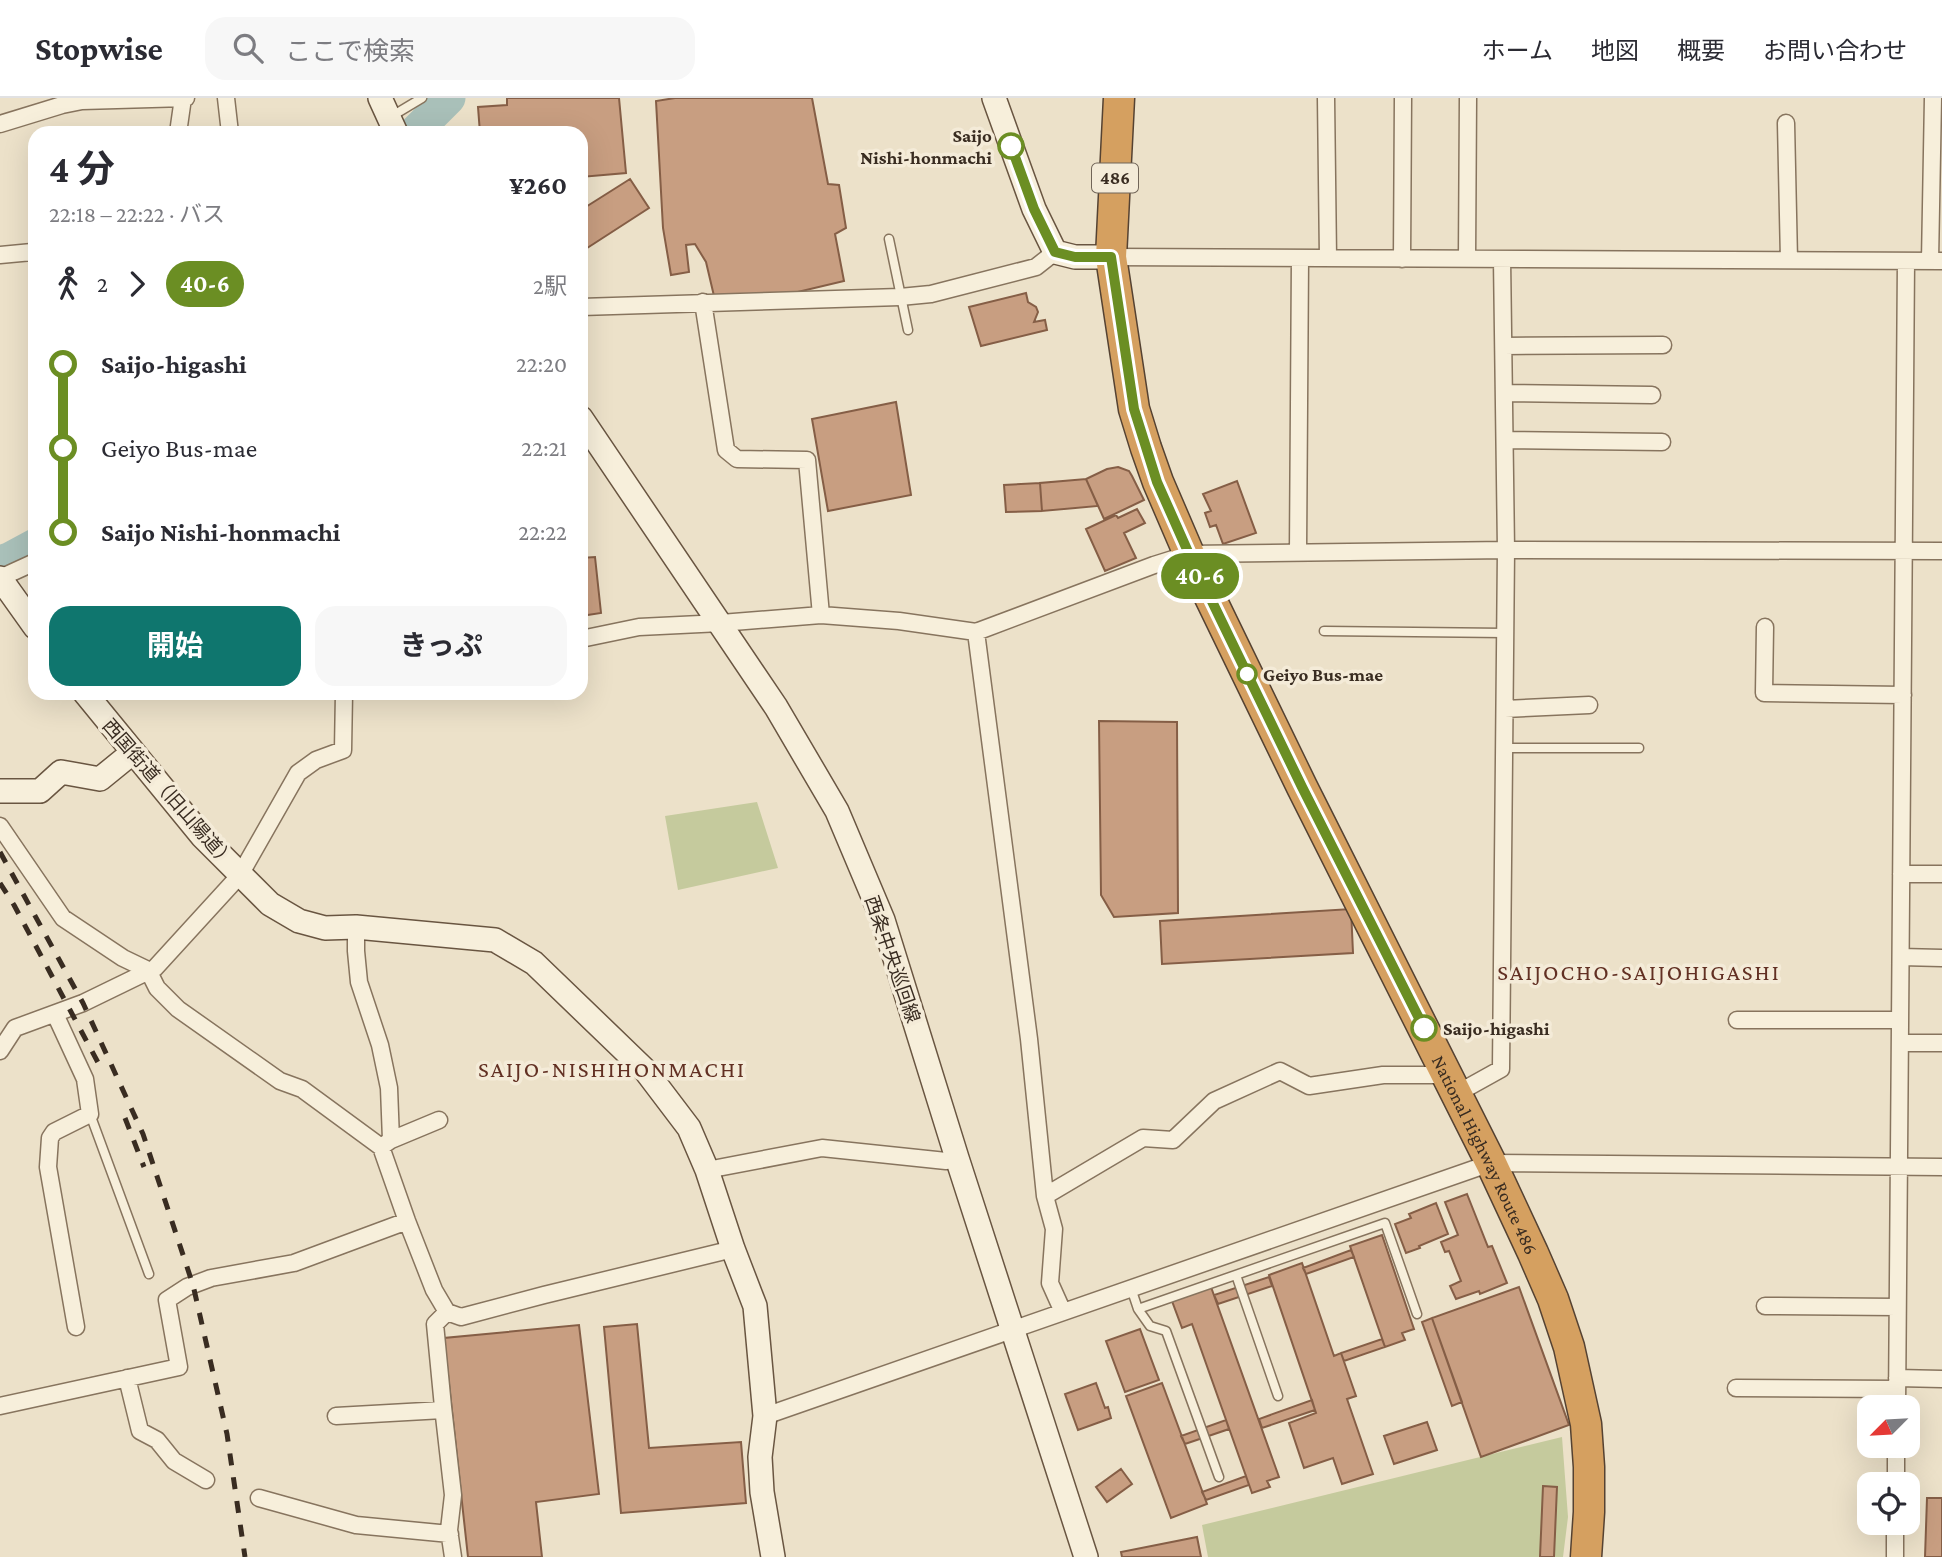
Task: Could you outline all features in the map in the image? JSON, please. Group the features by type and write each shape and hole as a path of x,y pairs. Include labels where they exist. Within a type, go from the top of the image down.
{"highway":[{"name":"National Highway Route 486","path":"1119,98 1111,257 1134,409 1157,482 1302,787 1534,1253 1553,1299 1572,1360 1587,1424 1589,1512 1586,1557"}],"street":[{"path":"0,124 82,101 185,98 179,126"},
{"path":"226,98 229,126"},
{"path":"994,98 1034,209 1055,252 1075,257 1936,261 1933,98"},
{"path":"1326,98 1328,258"},
{"path":"1402,259 1403,98"},
{"path":"1467,259 1468,98"},
{"path":"1786,123 1789,260"},
{"path":"0,255 28,252"},
{"path":"588,307 931,294 1036,267 1055,252"},
{"path":"1298,552 1300,258"},
{"path":"1045,1196 1143,1138 1172,1140 1214,1101 1280,1070 1309,1086 1383,1075 1451,1084 1501,1069 1506,550 1502,259"},
{"path":"1897,1395 1906,261"},
{"path":"703,302 726,450 737,460 807,460 821,615"},
{"path":"1504,346 1663,345"},
{"path":"1504,393 1652,395"},
{"name":"西条中央巡回線","path":"588,428 776,707 837,811 883,920 1086,1557"},
{"path":"1505,440 1662,442"},
{"path":"588,638 639,627 821,615 899,621 976,632 1189,554 1506,550 1942,551"},
{"path":"28,565 0,578 28,617"},
{"path":"1765,627 1764,693 1903,695"},
{"path":"976,632 1028,1039 1045,1196 1054,1229 1050,1283 1063,1312"},
{"name":"西国街道（旧山陽道）","path":"90,700 202,836 270,904 299,921 325,928 356,927 495,940 534,963 645,1070 689,1128 707,1170 755,1306 765,1416 760,1457 762,1492 774,1557"},
{"path":"0,1051 15,1028 83,1003 155,968 240,875 298,773 316,760 343,750 344,700"},
{"path":"1504,709 1590,705"},
{"path":"0,791 40,792 61,772 100,779 132,753"},
{"path":"0,826 63,918 123,958 148,971 157,988 178,1009 280,1081 302,1089 386,1143"},
{"path":"1901,874 1942,874"},
{"path":"356,927 355,951 359,982 380,1045 389,1088 386,1143 407,1222 434,1290 447,1312 461,1317 733,1249"},
{"path":"1901,957 1942,958"},
{"path":"55,1014 85,1079 90,1114 54,1132 50,1139 48,1167 76,1327"},
{"path":"1737,1020 1900,1020"},
{"path":"1900,1043 1942,1043"},
{"path":"386,1143 439,1119"},
{"path":"707,1170 822,1148 946,1161 957,1158"},
{"path":"765,1416 1490,1163 1942,1167"},
{"path":"0,1406 179,1367 167,1300 187,1287 211,1278 294,1263 407,1222"},
{"path":"1765,1306 1898,1307"},
{"path":"447,1312 435,1324 453,1494 450,1534 453,1557"},
{"path":"127,1377 140,1431 157,1440 174,1461 206,1480"},
{"path":"1736,1388 1897,1384 1942,1378"},
{"path":"336,1416 443,1410"},
{"path":"259,1498 356,1525 450,1534"},
{"path":"1895,1535 1895,1557"}],"lane":[{"path":"388,116 422,98"},
{"path":"889,239 908,330"},
{"path":"1324,631 1505,633"},
{"path":"1504,748 1639,748"},
{"path":"90,1114 149,1274"},
{"path":"1138,1309 1385,1223 1417,1314"},
{"path":"1236,1275 1278,1396"},
{"path":"1131,1288 1138,1309 1150,1326 1166,1331 1219,1477"}],"green space":[{"path":"757,802 778,868 678,890 665,816"},
{"path":"1562,1437 1568,1517 1563,1557 1208,1557 1202,1525"}],"building":[{"path":"507,98 619,98 626,173 588,176 588,126 479,126 478,107 507,105"},
{"path":"675,98 812,98 828,184 839,185 846,228 835,234 844,281 785,295 714,296 706,262 695,244 686,245 689,272 671,275 663,228 656,101"},
{"path":"630,179 649,208 588,247 588,206"},
{"path":"1026,293 1028,302 1036,307 1038,312 1034,322 1045,320 1047,330 981,346 969,307"},
{"path":"896,402 911,495 828,511 812,419"},
{"path":"1118,467 1129,471 1144,500 1104,519 1086,479"},
{"path":"1086,479 1098,506 1042,511 1040,483"},
{"path":"1237,481 1256,533 1223,544 1216,525 1210,527 1205,513 1211,511 1203,494"},
{"path":"1040,483 1042,511 1006,512 1004,485"},
{"path":"1137,509 1145,523 1124,533 1136,558 1105,571 1086,529"},
{"path":"595,557 601,613 588,615 588,558"},
{"path":"1099,721 1177,722 1178,913 1114,917 1101,895"},
{"path":"1351,909 1353,953 1162,964 1160,921"},
{"path":"1467,1194 1488,1247 1492,1246 1507,1283 1480,1294 1479,1291 1456,1299 1450,1286 1461,1281 1449,1251 1445,1252 1441,1242 1458,1235 1445,1202"},
{"path":"1436,1203 1448,1234 1406,1253 1395,1224 1411,1218 1409,1214"},
{"path":"1382,1235 1414,1329 1402,1333 1405,1340 1385,1347 1350,1246"},
{"path":"1351,1250 1354,1257 1306,1274 1303,1268"},
{"path":"1302,1263 1334,1356 1341,1353 1356,1396 1347,1399 1373,1474 1342,1484 1333,1458 1304,1468 1289,1423 1316,1413 1269,1275"},
{"path":"1269,1277 1272,1286 1218,1304 1214,1295"},
{"path":"1211,1287 1279,1477 1267,1481 1270,1487 1252,1493 1192,1324 1182,1328 1172,1301"},
{"path":"1519,1287 1569,1425 1481,1457 1432,1318"},
{"path":"1432,1318 1462,1402 1452,1406 1422,1322"},
{"path":"637,1324 649,1448 741,1442 746,1503 621,1513 604,1327"},
{"path":"579,1325 599,1494 536,1502 542,1557 468,1557 444,1338"},
{"path":"1140,1329 1159,1380 1125,1392 1106,1341"},
{"path":"1382,1339 1385,1347 1344,1361 1341,1353"},
{"path":"1096,1383 1111,1418 1078,1430 1065,1394"},
{"path":"1162,1383 1207,1504 1171,1518 1126,1396"},
{"path":"1312,1400 1315,1410 1262,1428 1259,1419"},
{"path":"1226,1420 1229,1429 1185,1444 1181,1436"},
{"path":"1427,1422 1437,1450 1394,1464 1384,1436"},
{"path":"1121,1469 1132,1484 1107,1502 1096,1487"},
{"path":"1246,1476 1249,1485 1206,1500 1202,1492"},
{"path":"1543,1486 1557,1487 1554,1557 1540,1557"},
{"path":"1927,1498 1942,1498 1942,1557 1925,1557"},
{"path":"1197,1537 1201,1557 1122,1557 1121,1552"}],"waterway":[{"path":"421,126 449,98"},
{"path":"0,562 28,549"}],"railway":[{"path":"0,852 83,1003 143,1134 193,1285 227,1434 245,1557"},
{"path":"0,883 102,1070"},
{"path":"125,1118 144,1167"}],"bus line":[{"name":"40-6","path":"1011,146 1034,209 1055,252 1075,257 1111,257 1134,409 1157,482 1302,787 1424,1028"}],"place":[{"name":"Saijo Nishi-honmachi","path":"1011,146"},
{"name":"Geiyo Bus-mae","path":"1247,674"},
{"name":"Saijo-higashi","path":"1424,1028"}],"district":[{"name":"SAIJOCHO-SAIJOHIGASHI","path":"1639,972"},
{"name":"SAIJO-NISHIHONMACHI","path":"612,1069"}]}
